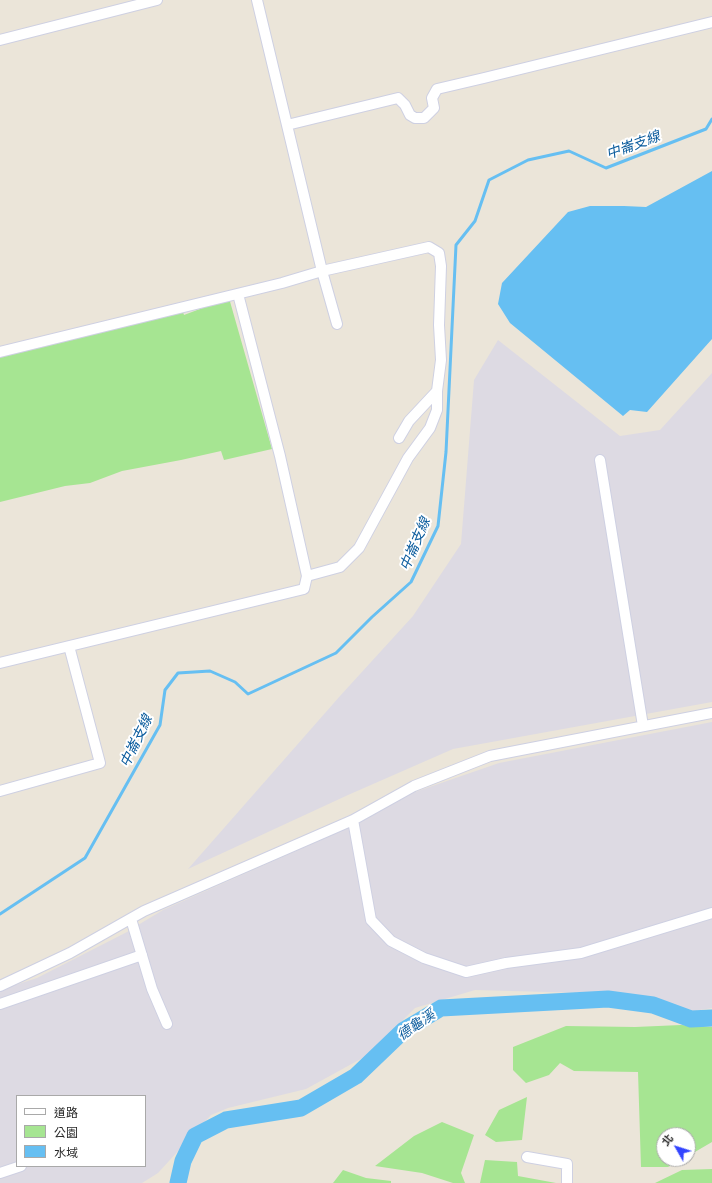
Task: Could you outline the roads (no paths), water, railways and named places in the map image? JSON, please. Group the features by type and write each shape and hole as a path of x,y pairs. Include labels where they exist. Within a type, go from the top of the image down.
{"lane":[{"path":"0,40 157,0"},
{"path":"257,0 322,271 337,324"},
{"path":"287,125 398,98 405,105 410,115 415,118 424,118 434,108 432,98 437,89 712,22"},
{"path":"0,352 282,283 322,271 429,247 439,253 441,266 439,325 441,360 437,391 437,410 430,428 408,458 359,548 340,567 307,576"},
{"path":"0,663 304,589 307,576 280,456 238,294"},
{"path":"400,438 409,421 437,391"},
{"path":"600,460 643,726"},
{"path":"0,791 100,763 70,646"},
{"path":"0,986 70,953 144,911 353,820 414,786 490,756 712,713"},
{"path":"353,820 371,920 391,941 424,958 466,972 506,963 581,953 712,913"},
{"path":"131,919 152,989 167,1024"},
{"path":"0,1004 142,955"},
{"path":"526,1157 567,1164 567,1183"},
{"path":"0,1173 17,1167"}],"water":[{"path":"712,171 712,339 647,412 630,410 623,416 510,323 498,304 502,283 568,212 590,206 646,207"}],"waterway":[{"name":"中崙支線","path":"0,914 85,858 160,725 165,690 178,673 210,671 235,682 248,694 336,653 372,617 411,582 438,526 446,452 456,245 475,221 489,180 528,160 569,151 606,168 706,129 712,119"},
{"name":"德龜溪","path":"178,1183 183,1161 195,1136 226,1120 301,1108 356,1076 404,1030 441,1008 608,999 653,1005 691,1019 712,1018"}]}
